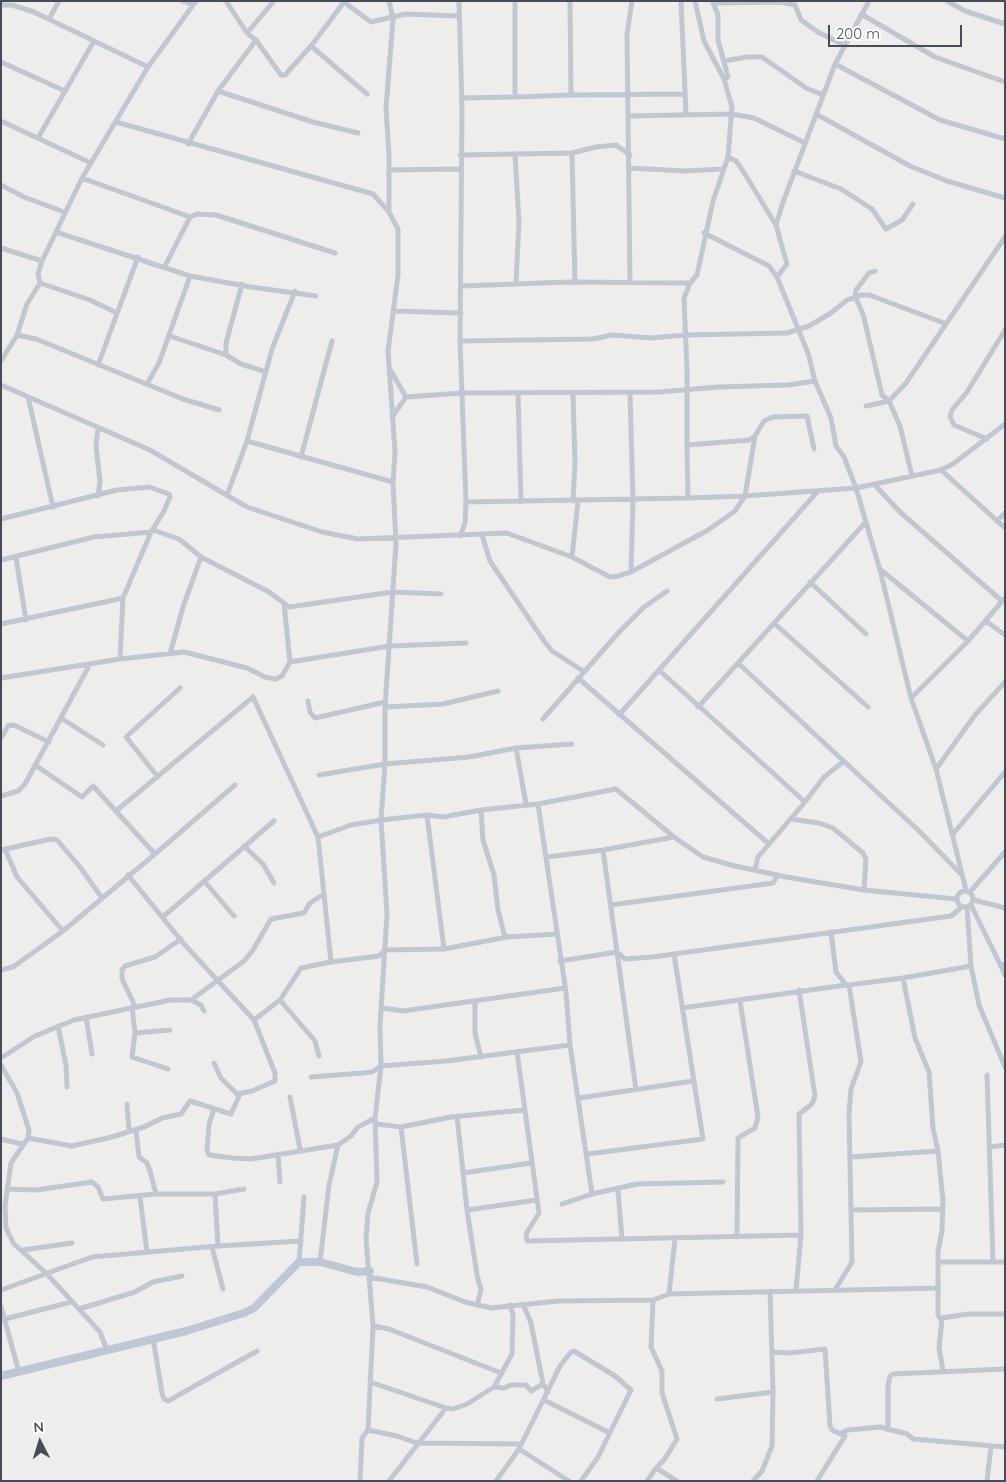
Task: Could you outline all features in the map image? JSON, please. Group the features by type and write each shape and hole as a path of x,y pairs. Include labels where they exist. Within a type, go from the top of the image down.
{"street":[{"path":"49,19 59,1"},
{"path":"1,361 17,335 28,304 40,283 38,274 42,261 82,178 148,68 195,3 183,1"},
{"path":"226,1 247,33 256,40 282,76 311,46 344,2 371,22 393,19 405,14 459,16"},
{"path":"247,33 274,1"},
{"path":"389,1 393,19 386,108 389,212"},
{"path":"459,1 461,98 460,341 466,502 465,523 460,536"},
{"path":"515,1 515,97"},
{"path":"570,1 571,95"},
{"path":"630,282 630,155 627,34 632,1"},
{"path":"681,1 686,114"},
{"path":"688,498 684,298 690,283 697,275 704,233 728,157 732,114 724,79 704,41 695,1"},
{"path":"776,225 794,171 835,64 869,1"},
{"path":"947,1 965,12 1005,24"},
{"path":"724,79 728,77 718,40 718,15 713,2 780,2 795,5 802,20 818,32 844,45"},
{"path":"1,5 12,5 49,19 148,68"},
{"path":"861,14 935,57 1005,82"},
{"path":"188,144 218,91 256,40"},
{"path":"38,138 94,41"},
{"path":"311,46 367,94"},
{"path":"724,61 762,57 806,88 823,95"},
{"path":"1,62 65,91"},
{"path":"835,64 940,120 1005,138"},
{"path":"218,91 313,122 358,133"},
{"path":"461,98 685,94"},
{"path":"628,116 732,114 754,118 805,143"},
{"path":"816,114 910,166 947,182 1005,198"},
{"path":"1,120 91,163"},
{"path":"116,122 188,144 374,194 389,212 398,229 398,275 388,352 395,452 392,482 396,537 385,704 385,764 381,820 387,914 380,1040 381,1066 376,1121 377,1182 368,1213 366,1239 373,1326 368,1430 362,1438 360,1481"},
{"path":"460,155 572,153 596,147 616,145 630,155"},
{"path":"572,153 574,283"},
{"path":"515,154 519,222 516,283"},
{"path":"728,157 736,161 776,225 787,264 777,277"},
{"path":"630,168 684,172 724,169"},
{"path":"389,170 460,169"},
{"path":"794,171 822,180 872,208 886,229 902,220 913,204"},
{"path":"82,178 190,217"},
{"path":"1,185 24,197 64,212"},
{"path":"165,266 190,217 197,214 216,215 335,253"},
{"path":"56,232 165,266 190,276 316,296"},
{"path":"704,233 769,266 777,277 808,352 815,381 831,418 836,446 844,457 856,488 880,570 911,698 936,769 962,875 968,891 971,966 979,1005 1005,1067"},
{"path":"866,406 889,402 930,351 944,324 1005,237"},
{"path":"1,248 42,261"},
{"path":"98,365 138,258"},
{"path":"875,271 869,273 856,290 855,296 863,314 882,395 889,402 900,426 912,476"},
{"path":"147,384 159,363 170,336 190,276"},
{"path":"40,283 90,300 117,313"},
{"path":"460,286 516,283 690,283"},
{"path":"226,355 226,343 242,284"},
{"path":"227,495 247,441 272,349 295,292"},
{"path":"460,341 593,339 612,335 651,338 685,334 787,333 824,318 843,302 855,296 869,295 944,324"},
{"path":"393,311 461,313"},
{"path":"987,439 954,425 950,417 952,410 966,392 1005,330"},
{"path":"17,335 36,339 183,399 219,410"},
{"path":"170,336 226,355 241,364 266,372"},
{"path":"301,457 332,341"},
{"path":"389,369 406,397"},
{"path":"406,397 462,393 630,393 788,386 815,381"},
{"path":"1,385 98,429 150,450 247,507 322,532 358,539 507,533 572,557 610,577 631,572 708,530 735,511 745,496 755,436 764,422 773,417 807,416 814,448"},
{"path":"630,393 633,500 631,572"},
{"path":"518,394 522,502"},
{"path":"572,557 576,501 573,394"},
{"path":"28,397 53,507"},
{"path":"392,418 406,397"},
{"path":"466,502 633,500 745,496 856,488 941,470 953,464 1005,424"},
{"path":"98,429 96,446 100,482 98,496"},
{"path":"687,445 749,440 755,436"},
{"path":"247,441 392,482"},
{"path":"941,470 1005,528"},
{"path":"874,484 900,512 1003,600 968,641 911,698"},
{"path":"1,519 117,490 148,486 168,494 170,497 152,531 123,598 120,659"},
{"path":"619,715 818,491"},
{"path":"997,522 1005,513"},
{"path":"698,707 865,523"},
{"path":"1,560 16,558 94,537 152,531 179,539 201,557 269,592 284,604 296,607 393,592 441,594"},
{"path":"482,535 490,561 544,641 552,651 583,671"},
{"path":"170,654 183,607 201,557"},
{"path":"16,558 26,620"},
{"path":"880,570 968,641"},
{"path":"810,582 866,634"},
{"path":"543,719 583,671 643,608 666,592"},
{"path":"1,624 123,598"},
{"path":"1,678 120,659 184,652 247,668 273,679 282,676 290,662 284,604"},
{"path":"986,620 1005,635"},
{"path":"775,624 868,707"},
{"path":"290,662 390,646 466,643"},
{"path":"738,663 919,831 962,875"},
{"path":"1,796 18,791 25,784 90,664"},
{"path":"660,671 805,802"},
{"path":"578,678 769,844"},
{"path":"936,769 975,715 1005,682"},
{"path":"158,777 126,737 180,688"},
{"path":"308,702 310,712 316,718 385,704 443,704 498,690"},
{"path":"116,811 253,697 318,837 332,962"},
{"path":"61,718 103,745"},
{"path":"1,738 8,726 14,725 49,742"},
{"path":"319,775 385,764 469,756 516,748 572,744"},
{"path":"516,748 526,804"},
{"path":"755,870 756,860 769,844 824,777 843,762"},
{"path":"35,765 82,797 93,786 154,854"},
{"path":"953,834 1005,772"},
{"path":"1,970 13,968 63,931 235,785"},
{"path":"318,837 351,825 381,820 427,815 443,817 481,810 538,804 616,788 674,838 703,857 778,875 864,890 956,899 969,905 1005,908"},
{"path":"538,804 547,857 560,961 566,988 570,1045 588,1154 592,1194"},
{"path":"481,810 483,840 494,874 498,910 504,934 507,937"},
{"path":"427,815 444,949"},
{"path":"791,819 819,823 833,828 863,853 866,859 864,890"},
{"path":"164,916 274,821"},
{"path":"63,931 17,877 3,850 51,838 57,840 80,867 102,898"},
{"path":"547,857 674,838"},
{"path":"244,846 263,864 274,883"},
{"path":"603,850 636,1090"},
{"path":"956,899 961,891 968,891 1005,852"},
{"path":"28,1138 72,1146 136,1130 157,1119 181,1114 188,1102 232,1113 240,1094 272,1084 276,1078 254,1020 181,938 128,874"},
{"path":"611,905 774,883 778,875"},
{"path":"205,882 234,916"},
{"path":"191,1000 244,961 254,950 271,918 304,913 310,903 324,894"},
{"path":"617,952 625,959 674,954 951,916 969,905"},
{"path":"969,905 1002,965 1005,976"},
{"path":"831,932 836,972 848,985 862,1062 851,1090 852,1262 835,1290"},
{"path":"254,1020 280,1000 301,968 379,956 385,950 444,949 507,937 557,934"},
{"path":"168,1069 132,1057 135,1033 133,1007 122,978 122,970 125,966 155,958 181,938"},
{"path":"560,961 617,952"},
{"path":"588,1154 703,1139 692,1081 674,954"},
{"path":"682,1008 740,1001 799,990 904,978 971,966"},
{"path":"904,978 915,1038 929,1072 933,1128 938,1151 942,1209 938,1262 938,1315 941,1320 942,1318 968,1314 1005,1314"},
{"path":"383,1008 403,1011 566,988"},
{"path":"796,1290 801,1235 799,1114 812,1104 815,1096 799,990"},
{"path":"1,1058 35,1036 86,1017 170,1000 191,1000 201,1005 204,1011"},
{"path":"280,1000 316,1042 319,1056"},
{"path":"474,1001 475,1033 480,1056"},
{"path":"737,1237 738,1138 755,1128 758,1117 740,1001"},
{"path":"86,1017 92,1054"},
{"path":"58,1026 66,1065 67,1088"},
{"path":"135,1033 170,1030"},
{"path":"311,1077 372,1072 381,1066 570,1045"},
{"path":"517,1052 539,1213 526,1234 526,1241 801,1235"},
{"path":"214,1063 221,1078 240,1094"},
{"path":"1,1065 20,1100 29,1130 28,1138 10,1163 4,1182 8,1189 4,1229 14,1244 23,1250 46,1273 100,1332 107,1350"},
{"path":"988,1075 993,1262"},
{"path":"579,1098 692,1081"},
{"path":"290,1097 300,1149"},
{"path":"127,1104 129,1131"},
{"path":"214,1108 209,1124 206,1146 209,1155 251,1158 300,1149 338,1145 351,1136 358,1128 376,1121 401,1127 457,1116 524,1110"},
{"path":"457,1116 467,1210 476,1275 481,1290 477,1305"},
{"path":"401,1127 417,1264"},
{"path":"136,1130 139,1157 147,1163 156,1194"},
{"path":"1,1139 22,1144"},
{"path":"320,1262 329,1185 338,1145"},
{"path":"990,1147 1005,1145"},
{"path":"851,1157 938,1151"},
{"path":"278,1154 280,1182"},
{"path":"463,1173 531,1164"},
{"path":"8,1189 36,1190 92,1182 98,1187 103,1199 156,1194 215,1194 244,1189"},
{"path":"562,1204 592,1194 643,1184 723,1182"},
{"path":"618,1190 622,1238"},
{"path":"215,1194 218,1246"},
{"path":"140,1196 147,1252"},
{"path":"1,1376 203,1326 254,1308 298,1262 304,1197"},
{"path":"467,1210 537,1200"},
{"path":"851,1210 942,1209"},
{"path":"669,1294 675,1239"},
{"path":"1,1290 92,1257 300,1241"},
{"path":"23,1250 72,1243"},
{"path":"212,1247 223,1289"},
{"path":"298,1262 320,1262 356,1272 427,1287 490,1308 523,1304 653,1300 669,1294 939,1288"},
{"path":"938,1262 1005,1262"},
{"path":"79,1309 135,1292 153,1282 182,1276"},
{"path":"753,1481 762,1471 772,1446 773,1392 770,1291"},
{"path":"647,1481 677,1440 662,1393 661,1366 651,1347 653,1300"},
{"path":"5,1319 71,1302"},
{"path":"523,1304 531,1323 543,1384 548,1392"},
{"path":"370,1382 446,1408 454,1409 467,1404 494,1387 512,1354 513,1315 510,1305"},
{"path":"1,1307 19,1372"},
{"path":"942,1318 939,1348 943,1370"},
{"path":"373,1326 389,1329 501,1373"},
{"path":"153,1338 162,1393 164,1399 168,1401 257,1351"},
{"path":"772,1350 774,1352 790,1353 825,1349 830,1426 832,1430 845,1436"},
{"path":"496,1481 520,1446 560,1366 571,1352 578,1352 626,1384 631,1390 598,1456 581,1481"},
{"path":"888,1430 887,1396 890,1376 943,1370 1005,1369"},
{"path":"494,1387 504,1388 511,1385 526,1385 530,1391 543,1384"},
{"path":"717,1399 773,1392"},
{"path":"544,1400 610,1433"},
{"path":"389,1481 416,1443 446,1408"},
{"path":"817,1481 845,1436 843,1432 848,1430 880,1427 907,1434 913,1439 1005,1447"},
{"path":"368,1430 397,1436 416,1443 520,1446 569,1481"},
{"path":"987,1481 991,1446"},
{"path":"656,1468 677,1481"}]}
